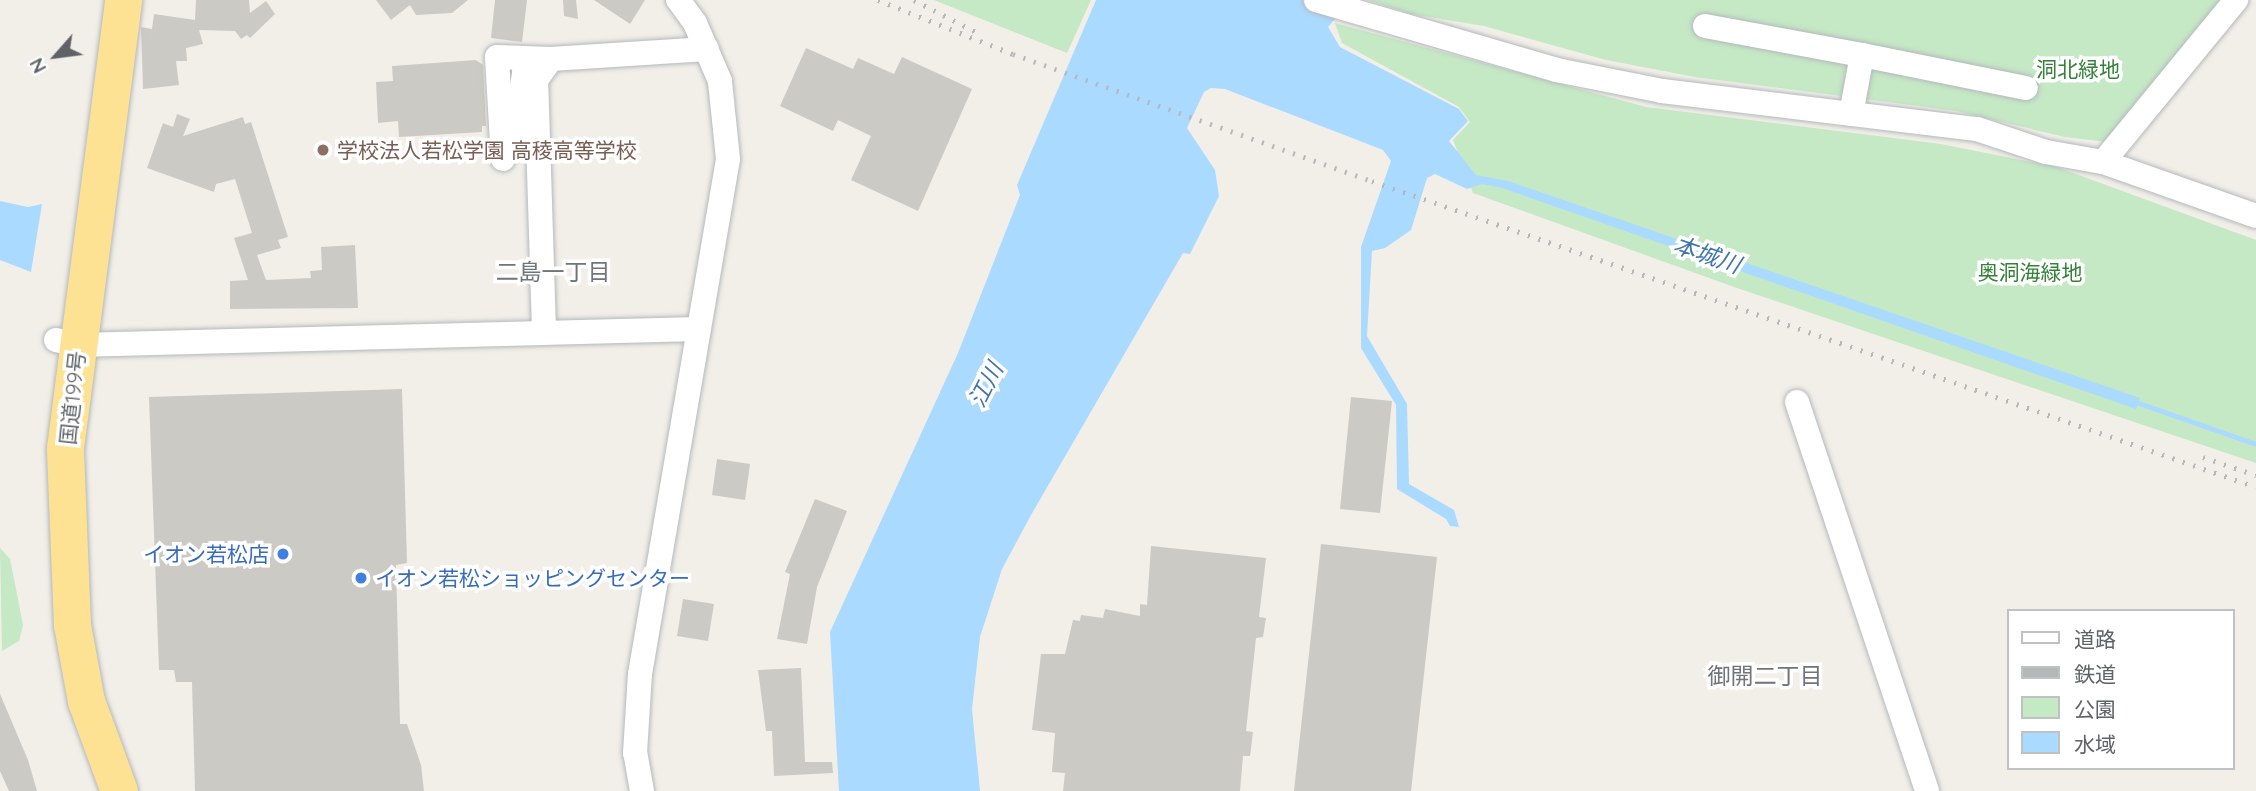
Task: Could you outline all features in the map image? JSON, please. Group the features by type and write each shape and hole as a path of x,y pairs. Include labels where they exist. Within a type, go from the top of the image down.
{"highway":[{"name":"国道199号","path":"101,0 67,343 65,448 72,625 86,701 119,791"},
{"name":"国道199号","path":"98,791 70,702 44,530 44,445 67,343 123,0"}],"street":[{"path":"642,791 635,753 640,674 728,159 724,104 707,49 678,0"},
{"path":"1316,0 1369,19 1557,70 1662,91 1978,129 2046,152 2103,162 2256,216"},
{"path":"2103,162 2236,0"},
{"path":"1705,26 2026,88"},
{"path":"503,148 497,57 551,59 707,49"},
{"path":"1851,114 1862,55"},
{"path":"544,330 536,80 551,59"},
{"path":"67,343 544,330 699,329"},
{"path":"1797,402 1927,791"}],"green space":[{"path":"934,0 1091,0 1067,53"},
{"name":"洞北緑地","path":"1368,0 2223,0 2107,142 2065,137 1956,111 1695,77 1606,60 1484,26 1411,14"},
{"name":"奥洞海緑地","path":"1335,23 1646,107 1941,144 2057,167 2256,240 2256,463 1737,288 1473,193 1453,140 1470,122 1459,107 1342,43"},
{"path":"0,548 10,559 23,625 19,641 2,651"}],"water":[{"name":"江川","path":"1096,0 1351,0 1328,27 1340,47 1459,109 1468,121 1449,141 1476,175 1508,181 2140,398 2136,409 1502,188 1482,184 1467,189 1435,174 1427,178 1411,230 1385,248 1372,251 1367,336 1407,404 1409,484 1454,510 1459,527 1450,526 1446,519 1397,489 1396,405 1361,348 1361,247 1391,161 1383,150 1225,89 1211,88 1204,92 1187,128 1215,170 1219,196 1190,254 1183,253 1002,569 980,637 972,709 980,791 839,791 830,632 958,353 1020,195 1017,185"},
{"path":"0,201 28,207 42,204 31,272 0,260"}],"building":[{"path":"196,0 249,0 250,13 266,1 275,14 250,38 247,35 241,39 235,31 199,30 203,44 186,48 187,61 176,61 179,85 143,89 141,27 152,29 154,14 195,20"},
{"path":"376,0 468,0 452,13 416,15 410,5 391,20"},
{"path":"495,0 527,0 522,42 491,38"},
{"path":"563,0 576,0 578,19 564,16"},
{"path":"594,0 645,0 630,24"},
{"path":"806,48 853,69 858,58 894,74 902,57 972,89 918,211 851,180 871,136 838,120 833,131 780,106"},
{"path":"476,60 483,65 486,126 482,126 482,132 399,137 398,121 378,123 376,82 393,81 392,66"},
{"path":"177,114 190,119 183,136 243,117 245,124 251,122 288,237 278,240 281,248 257,255 266,280 311,278 310,271 322,270 321,247 355,245 358,308 230,309 230,281 248,280 234,238 252,233 235,179 216,184 214,192 147,168 163,123 173,127"},
{"path":"402,389 407,563 396,565 400,724 407,724 421,765 424,791 195,791 192,682 176,682 174,670 159,670 149,397"},
{"path":"1351,397 1392,401 1380,513 1340,509"},
{"path":"717,459 750,464 745,500 712,495"},
{"path":"815,499 847,511 817,587 807,644 777,639 790,574 785,572"},
{"path":"1321,544 1437,557 1411,791 1294,791"},
{"path":"1151,546 1266,558 1259,617 1266,618 1263,637 1256,638 1246,731 1253,732 1250,756 1243,756 1240,791 1063,791 1065,773 1052,772 1055,733 1032,730 1041,654 1065,654 1073,620 1080,621 1081,615 1103,618 1105,609 1140,616 1140,604 1147,605"},
{"path":"683,599 714,604 708,641 677,636"},
{"path":"801,668 805,762 832,762 833,773 774,776 772,731 766,731 758,670"},
{"path":"0,694 28,760 37,791 9,791 0,771"}],"waterway":[{"name":"本城川","path":"2133,401 2256,444"}],"railway":[{"path":"878,0 1013,54 1372,181 2256,487"},
{"path":"914,0 976,32"},
{"path":"2203,457 2256,475"}],"place":[{"name":"学校法人若松学園 高稜高等学校","path":"323,150"},
{"name":"イオン若松店","path":"283,554"},
{"name":"イオン若松ショッピングセンター","path":"361,578"}],"district":[{"name":"二島一丁目","path":"553,272"},
{"name":"御開二丁目","path":"1765,676"}]}
